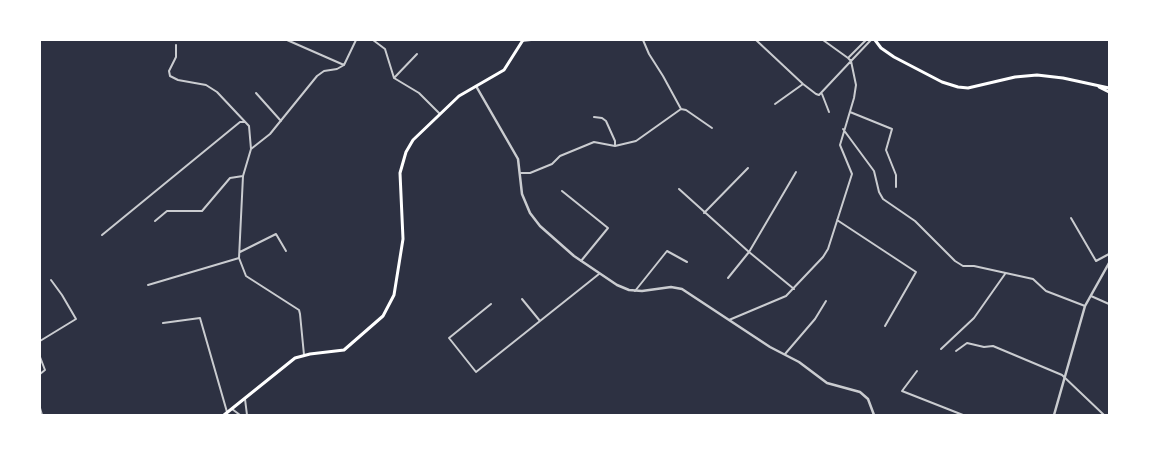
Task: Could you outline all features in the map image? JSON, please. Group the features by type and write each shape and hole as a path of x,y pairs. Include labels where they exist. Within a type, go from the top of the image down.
{"main road":[{"path":"224,415 291,360 304,355 344,350 359,339 387,311 396,288 403,239 400,182 403,158 413,140 459,96 504,70 523,40"},
{"path":"874,40 894,57 936,79 958,87 968,88 1015,77 1037,75 1063,78 1109,88"},
{"path":"1094,85 1109,92"}],"street":[{"path":"286,40 344,65"},
{"path":"252,149 270,134 320,73 337,69 344,65 356,40"},
{"path":"373,40 385,49 394,78 419,93 440,114"},
{"path":"523,40 532,40"},
{"path":"644,40 649,54 681,109 686,110 712,128"},
{"path":"756,40 803,84 816,94 822,94 871,40"},
{"path":"729,320 786,296 823,257 828,249 852,174 840,148 856,85 851,61 822,40"},
{"path":"848,58 866,40"},
{"path":"176,45 176,57 169,71 170,76 178,80 206,85 217,92 249,126 252,149 243,176 239,258 246,276 299,310 304,355"},
{"path":"394,78 418,54"},
{"path":"775,104 803,84"},
{"path":"476,86 514,151 520,173 522,194 532,217 540,226 581,261 617,285 635,291 671,287 682,289 729,320 799,362 827,383 854,390 864,395 871,404 874,415"},
{"path":"256,93 281,121"},
{"path":"822,94 829,112"},
{"path":"520,173 530,173 552,164 560,156 594,142 615,146 636,141 681,109"},
{"path":"850,112 892,129 886,150 896,175 896,187"},
{"path":"594,117 602,118 606,121 615,141 615,146"},
{"path":"102,235 240,122 244,122"},
{"path":"844,129 874,171 878,192 885,202 915,221 930,238 963,266 974,266 1032,279 1046,291 1085,306"},
{"path":"704,213 748,168"},
{"path":"728,278 749,252 796,172"},
{"path":"156,221 168,211 202,211 230,178 243,176"},
{"path":"679,189 704,213 794,289"},
{"path":"562,191 608,228 581,261"},
{"path":"1071,218 1096,261 1109,254"},
{"path":"837,220 916,272 885,326"},
{"path":"240,252 276,234 286,251"},
{"path":"635,291 668,251 687,262"},
{"path":"148,285 239,258"},
{"path":"1054,415 1085,306 1109,263"},
{"path":"491,304 449,338 476,372 599,274"},
{"path":"941,349 974,318 1005,274"},
{"path":"40,341 76,319 51,280"},
{"path":"1091,296 1109,304"},
{"path":"522,299 540,321"},
{"path":"785,354 815,319 826,301"},
{"path":"163,323 200,318 227,412"},
{"path":"956,351 967,343 984,347 993,346 1065,377 1104,415"},
{"path":"40,357 45,370 40,374"},
{"path":"917,371 902,391 962,415"},
{"path":"245,398 246,415"},
{"path":"40,408 42,415"},
{"path":"232,409 240,415"}]}
